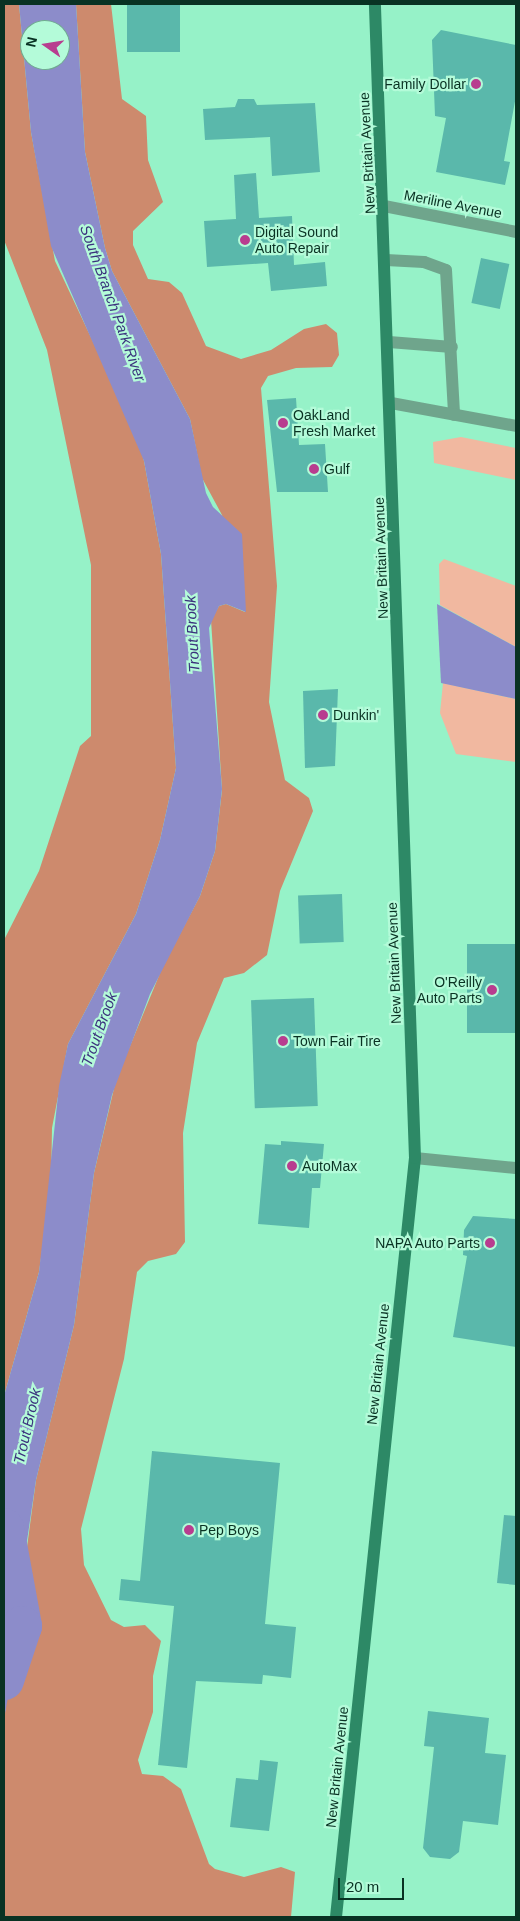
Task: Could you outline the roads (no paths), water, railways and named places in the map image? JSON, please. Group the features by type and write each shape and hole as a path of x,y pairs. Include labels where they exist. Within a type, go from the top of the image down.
{"main road":[{"name":"New Britain Avenue","path":"336,1917 415,1158 389,342 375,4"}],"street":[{"name":"Meriline Avenue","path":"384,206 516,232"},
{"path":"386,260 424,262 446,270 452,347 454,414"},
{"path":"389,342 452,347"},
{"path":"391,402 516,426"},
{"path":"415,1158 516,1168"}],"water":[{"name":"South Branch Park River","path":"19,4 76,4 85,152 105,248 112,271 190,419 206,493 213,507 242,534 246,612 226,604 219,606 209,628 222,789 215,851 200,896 150,994 112,1095 94,1173 74,1325 36,1480 18,1602 15,1659 4,1719 4,1396 39,1272 59,1086 68,1044 136,914 160,840 176,768 161,554 144,461 51,246 31,132 25,70 70,70 70,20 20,20"},
{"path":"437,604 516,647 516,699 441,683"}],"waterway":[{"name":"Trout Brook","path":"4,1528 22,1626 4,1680"}],"place":[{"name":"Family Dollar","path":"476,84"},
{"name":"Digital Sound Auto Repair","path":"245,240"},
{"name":"OakLand Fresh Market","path":"283,423"},
{"name":"Gulf","path":"314,469"},
{"name":"Dunkin'","path":"323,715"},
{"name":"O'Reilly Auto Parts","path":"492,990"},
{"name":"Town Fair Tire","path":"283,1041"},
{"name":"AutoMax","path":"292,1166"},
{"name":"NAPA Auto Parts","path":"490,1243"},
{"name":"Pep Boys","path":"189,1530"}]}
